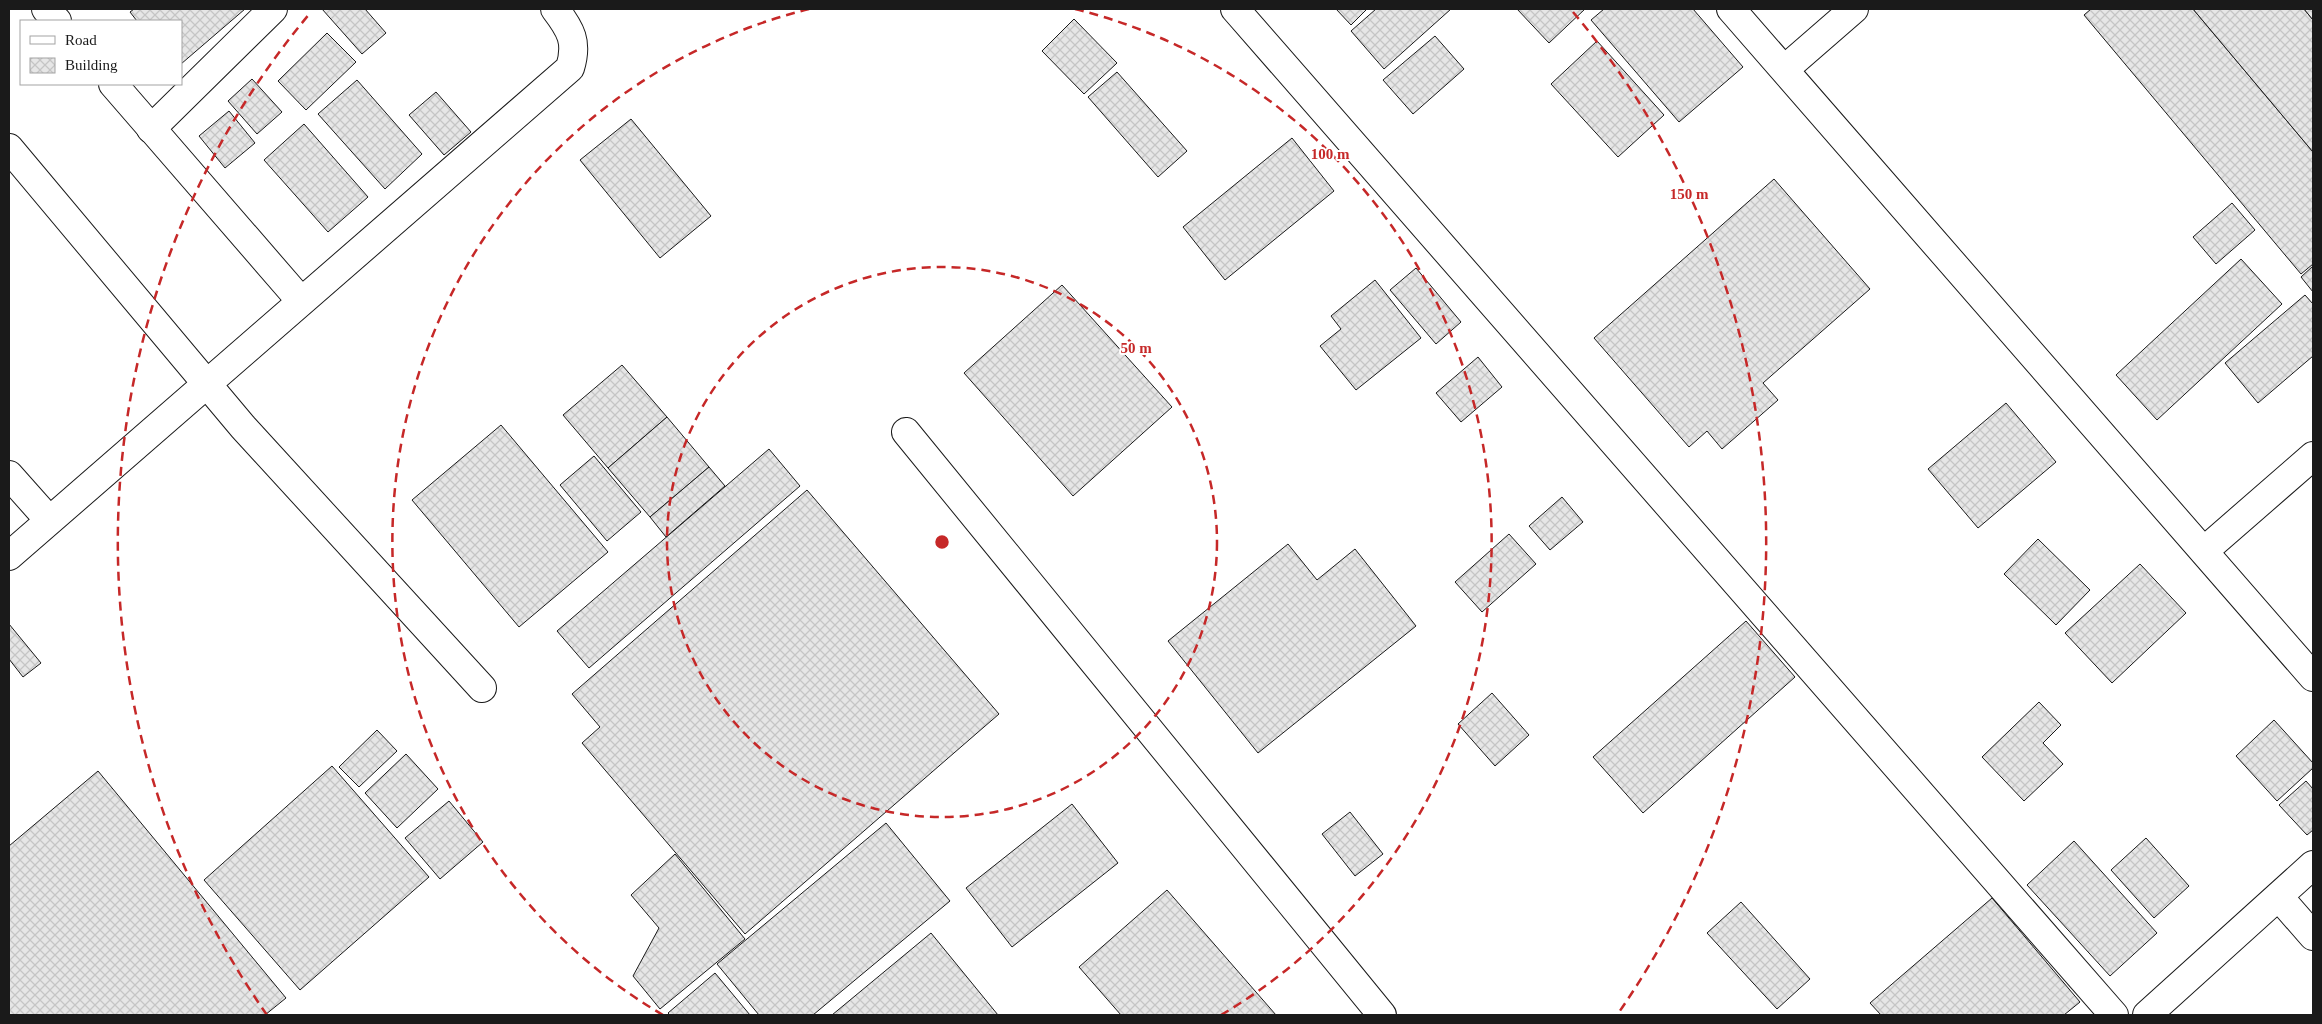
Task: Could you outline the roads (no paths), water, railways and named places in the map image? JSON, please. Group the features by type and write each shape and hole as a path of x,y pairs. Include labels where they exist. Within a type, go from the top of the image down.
{"lane":[{"path":"46,9 56,20"},
{"path":"152,129 273,9"},
{"path":"9,556 570,68 575,52 574,41 555,9"},
{"path":"1235,9 2114,1015"},
{"path":"1731,9 2313,677"},
{"path":"1785,69 1854,9"},
{"path":"113,85 301,301"},
{"path":"9,148 243,427 482,688"},
{"path":"906,432 1382,1015"},
{"path":"2204,551 2313,456"},
{"path":"9,475 49,520"},
{"path":"2147,1015 2280,897 2313,865"},
{"path":"2280,897 2313,936"}]}
